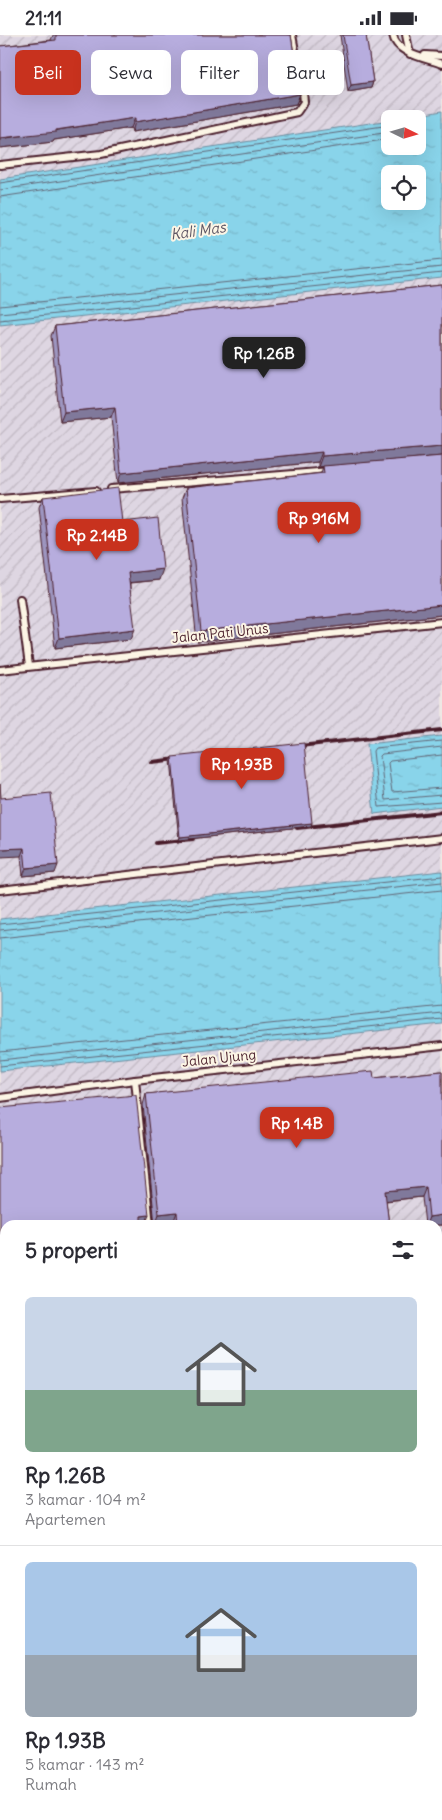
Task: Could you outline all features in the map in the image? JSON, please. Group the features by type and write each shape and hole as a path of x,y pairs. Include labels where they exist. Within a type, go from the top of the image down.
{"lane":[{"path":"0,165 101,154 297,112 304,102 292,35"},
{"path":"393,35 394,41 398,46 410,54 442,56"},
{"path":"406,35 410,54"},
{"path":"418,55 442,64"},
{"path":"0,499 334,471"},
{"path":"20,599 29,666"},
{"name":"Jalan Pati Unus","path":"0,670 442,623"},
{"path":"0,890 442,838"},
{"name":"Jalan Ujung","path":"0,1098 136,1080 442,1046"},
{"path":"136,1080 150,1220"}],"shaded area":[{"path":"0,35 442,35 442,111 426,113 426,110 381,110 381,122 379,122 0,179"},
{"path":"442,278 442,871 0,919 0,325"},
{"path":"442,1024 442,1220 0,1220 0,1071"}],"water":[{"name":"Kali Mas","path":"442,111 442,278 0,325 0,179 381,121 381,155 426,155 426,114"},
{"path":"442,736 442,806 374,814 367,744"},
{"path":"442,871 442,1024 0,1071 0,919"}],"building":[{"path":"56,35 291,35 293,50 268,50 268,95 294,95 135,122 135,118 56,130 56,132 0,138 0,46 56,40"},
{"path":"343,35 366,35 373,82 351,85"},
{"path":"442,285 442,446 322,456 322,452 121,473 115,407 64,412 55,326"},
{"path":"442,456 442,605 201,631 186,488 324,473 323,466"},
{"path":"118,488 122,522 158,518 163,569 128,573 135,629 59,638 43,497"},
{"path":"304,743 312,823 180,837 172,757"},
{"path":"0,784 1,798 51,793 58,865 26,868 24,848 0,849"},
{"path":"373,1071 374,1078 442,1071 442,1215 429,1217 426,1187 385,1191 388,1220 178,1220 177,1212 159,1214 146,1094"},
{"path":"136,1095 149,1215 141,1216 141,1220 0,1220 0,1108"}],"railway":[{"path":"291,747 442,730"},
{"path":"152,762 185,758"},
{"path":"297,828 442,812"},
{"path":"156,843 193,839"}]}
